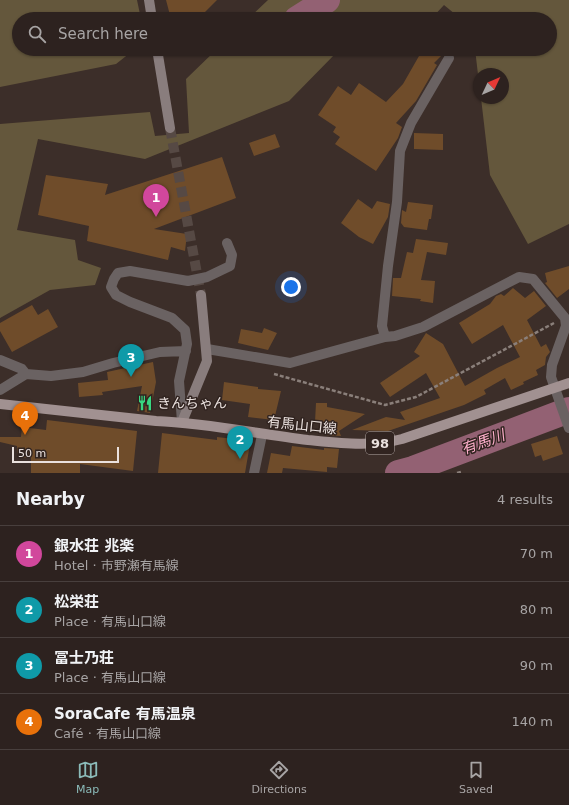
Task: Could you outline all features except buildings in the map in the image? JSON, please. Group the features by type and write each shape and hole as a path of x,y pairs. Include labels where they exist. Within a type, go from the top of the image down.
{"main road":[{"path":"149,0 151,12"},
{"path":"158,56 170,128"},
{"path":"182,422 207,361 207,349 200,295"},
{"name":"有馬山口線","path":"0,404 156,421 182,422 262,435 338,443 388,443 569,383"}],"street":[{"path":"385,337 382,326 388,266 397,202 400,151 411,123 449,58"},
{"path":"182,422 179,381 186,351 187,336 179,324 172,318 116,295 111,287 118,273 130,270 188,281 207,277 230,266 232,255 227,243"},
{"path":"207,349 290,363 385,337 395,336 423,327 519,277 534,279 567,316 566,326 552,365 551,378 569,428"},
{"path":"0,390 26,374 51,376 83,372 114,362 160,352 186,351"},
{"path":"0,360 22,369 26,374"},
{"path":"254,473 262,435"}],"path":[{"path":"267,372 384,405 416,397 567,316"}],"shaded area":[{"path":"0,0 137,0 140,12 12,12 12,56 126,56 116,64 0,87"},
{"path":"268,0 569,0 569,224 528,244 490,175 482,104 509,104 509,68 477,68 476,56 557,56 557,12 452,12 444,5 438,12 255,12"},
{"path":"210,56 333,56 289,101 145,159 38,139 17,230 75,240 78,260 101,268 95,285 50,290 0,318 0,124 150,112 155,136 189,133 186,79"}],"waterway":[{"path":"308,12 327,0"},
{"name":"有馬川","path":"398,473 413,469 569,410"}],"tunnel":[{"path":"170,128 201,295"}],"place":[{"name":"銀水荘 兆楽","path":"156,217"},
{"name":"冨士乃荘","path":"131,377"},
{"name":"きんちゃん","path":"145,403"},
{"name":"SoraCafe 有馬温泉","path":"25,435"},
{"name":"松栄荘","path":"240,459"}]}
